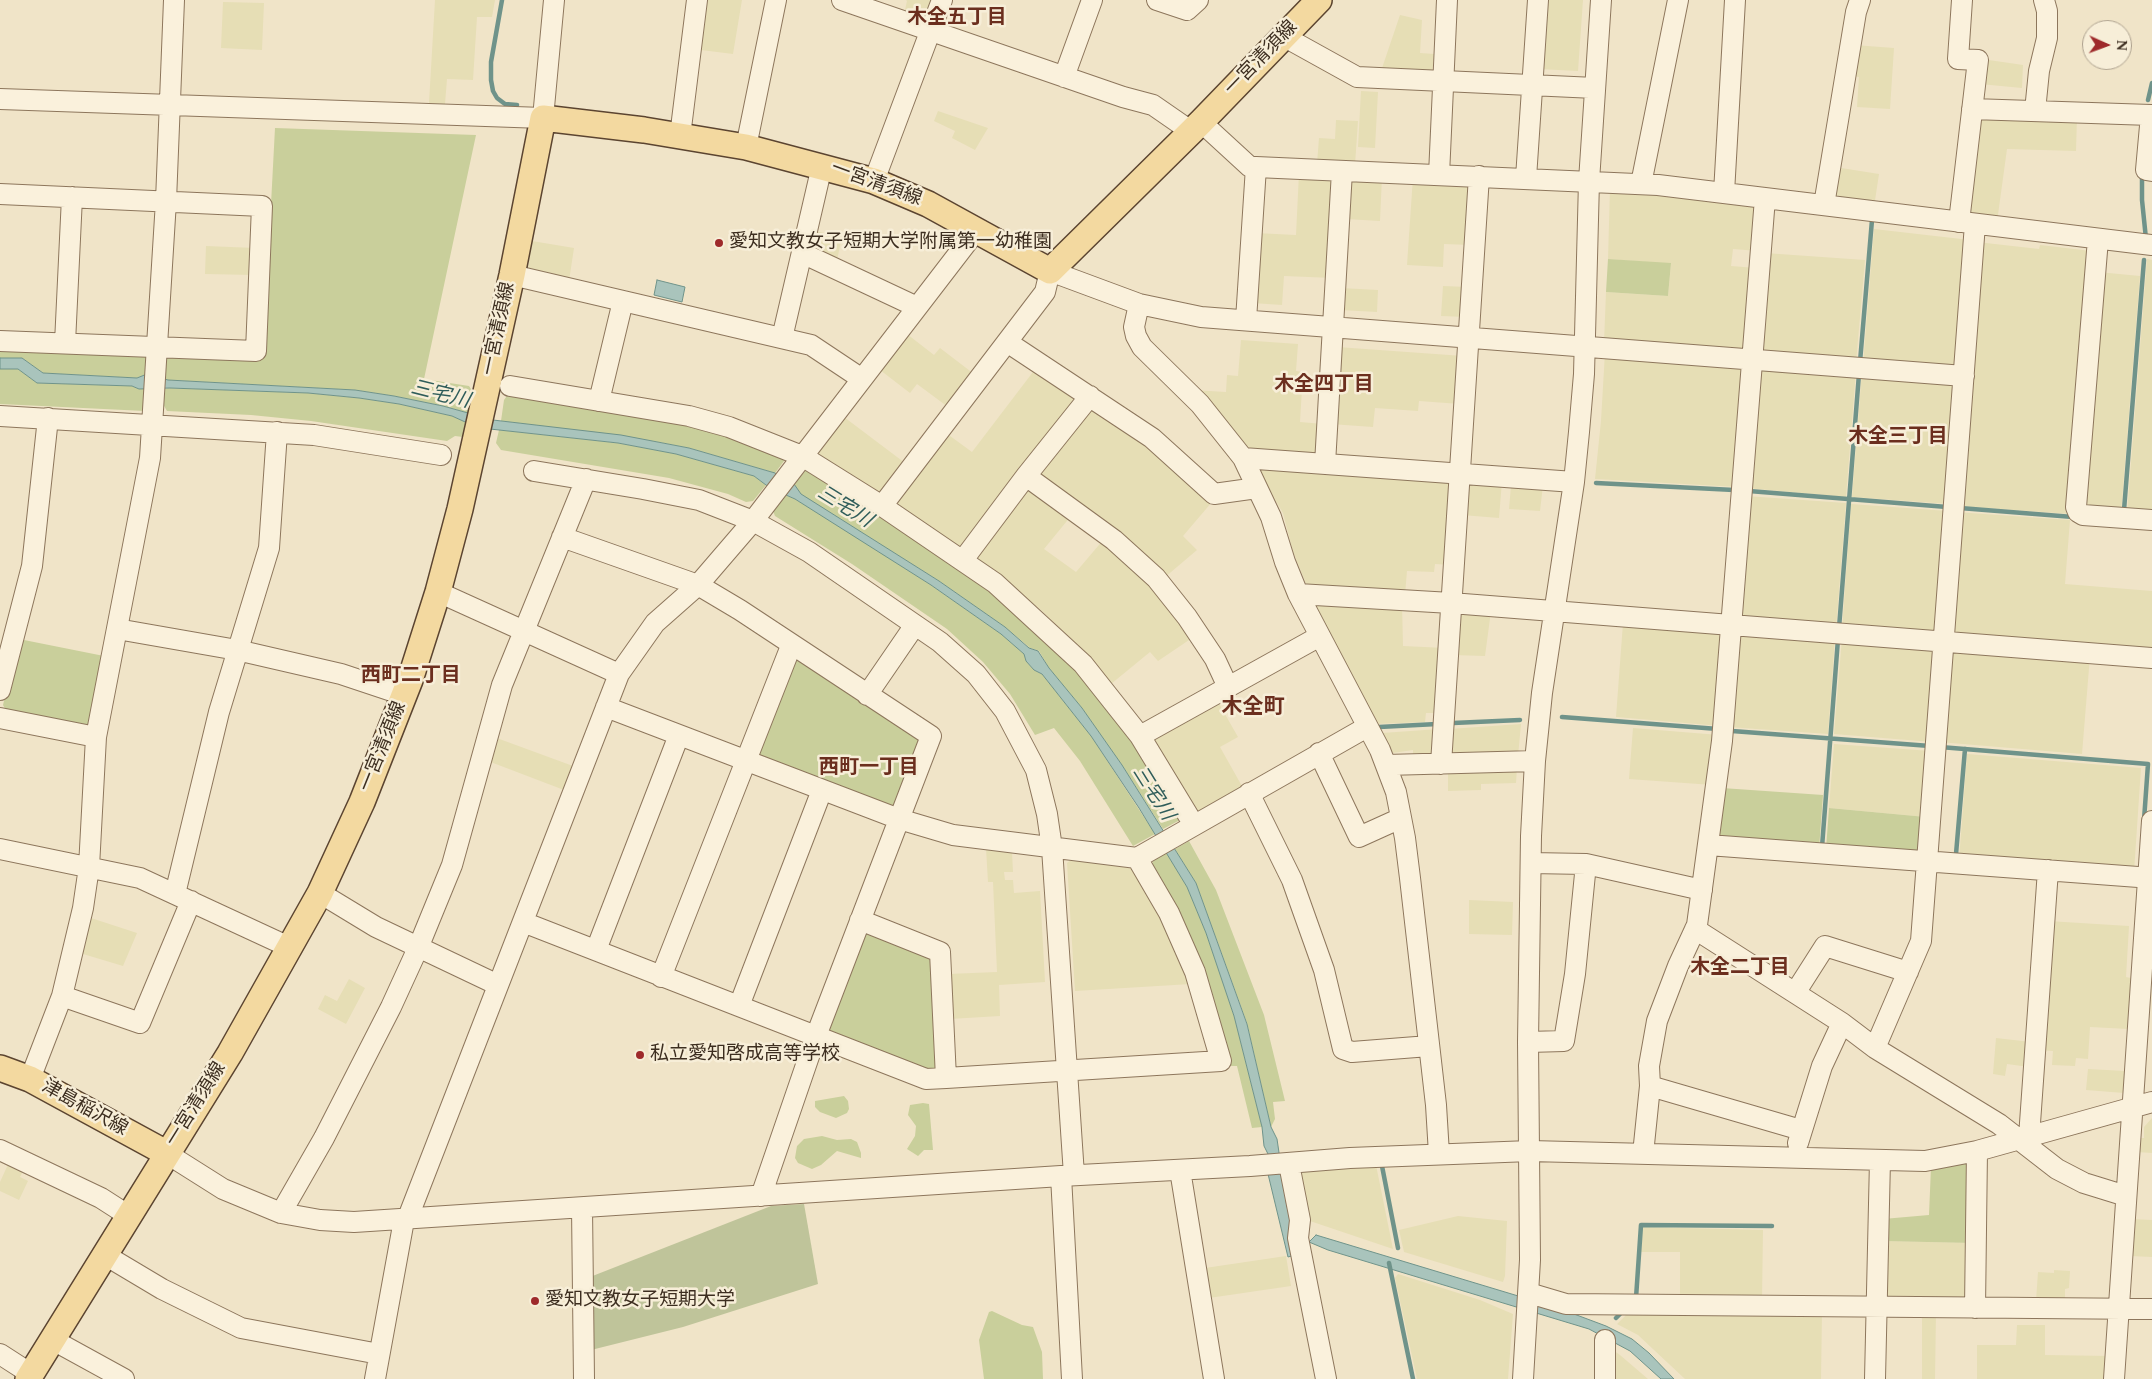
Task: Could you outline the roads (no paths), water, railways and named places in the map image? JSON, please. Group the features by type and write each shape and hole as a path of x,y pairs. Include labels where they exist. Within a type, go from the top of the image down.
{"main road":[{"name":"一宮清須線","path":"29,1376 230,1053 320,893 359,810 404,695 438,592 476,440 512,275 543,118 644,130 746,147 874,180 928,204 1050,271 1196,127 1319,0"},
{"name":"津島稲沢線","path":"0,1068 30,1079 166,1154"}],"street":[{"path":"30,1079 62,996 83,908 89,866 96,737 150,458 166,201 174,0"},
{"path":"0,99 543,118 554,0"},
{"path":"680,136 697,0"},
{"path":"746,147 776,0"},
{"path":"842,0 1122,97 1153,105 1196,127 1250,167 1641,184 2152,245"},
{"path":"874,180 942,0"},
{"path":"1064,77 1092,0"},
{"path":"1157,0 1187,10 1198,0"},
{"path":"1439,175 1447,0"},
{"path":"1526,178 1538,0"},
{"path":"1523,1379 1529,1300 1530,1150 1528,1042 1535,761 1542,692 1556,611 1580,432 1589,181 1601,0"},
{"path":"1641,184 1678,0"},
{"path":"1724,193 1735,0"},
{"path":"1824,205 1856,12 1860,0"},
{"path":"1876,1048 1921,941 1964,376 1967,223 1972,109 1978,60 1958,59 1962,0"},
{"path":"2035,111 2039,71 2047,38 2047,11 2044,0"},
{"path":"1283,36 1357,77 1595,88"},
{"path":"1972,109 2151,114 2146,170 2152,171"},
{"path":"782,338 822,166"},
{"path":"1246,320 1256,167"},
{"path":"1325,464 1335,327 1342,171"},
{"path":"1441,764 1480,176"},
{"path":"0,194 262,206 256,351 157,353 65,343 0,340"},
{"path":"65,343 72,197"},
{"path":"1643,1154 1650,1086 1649,1066 1657,1022 1678,966 1695,929 1722,741 1765,198"},
{"path":"374,1379 405,1220 619,674 655,623 698,585 758,513 976,232"},
{"path":"2098,239 2076,507 2078,512 2083,515 2152,520"},
{"path":"802,253 918,307"},
{"path":"882,506 1045,292 1050,271 1139,304 1201,316 1964,376"},
{"path":"512,275 811,345 862,379"},
{"path":"600,402 624,301"},
{"path":"1139,304 1134,327 1142,347 1200,404 1243,458 1271,517 1285,562 1298,594 1386,765 1396,792 1406,846 1429,1046 1439,1154"},
{"path":"1006,342 1152,438 1214,494 1257,488"},
{"path":"510,386 689,416 729,427 798,460 882,506 995,582 1046,627 1083,664 1140,736 1188,828"},
{"path":"963,560 1026,476 1090,396"},
{"path":"0,416 48,418 153,416 314,436 441,455"},
{"path":"0,690 32,566 48,418"},
{"path":"62,996 140,1023 183,898 219,712 269,548 277,432"},
{"path":"1243,458 1574,482"},
{"path":"534,471 699,500 758,513 808,552 940,642 976,674 1005,711 1036,770 1047,814 1052,848 1068,1071 1067,1175 1072,1379"},
{"path":"1026,476 1114,540 1156,578 1187,617 1215,659 1228,687"},
{"path":"281,1213 324,1138 391,1007 418,948 452,865 502,685 586,479"},
{"path":"562,537 698,585 740,610 791,646 931,736 816,1036 761,1196"},
{"path":"438,592 619,674"},
{"path":"1298,594 1451,603 2152,658"},
{"path":"867,695 915,624"},
{"path":"117,629 237,650 341,674 404,695"},
{"path":"1140,736 1320,636"},
{"path":"662,977 791,646"},
{"path":"606,707 899,820 953,834 1052,848 1140,856 1366,727"},
{"path":"0,718 96,737"},
{"path":"596,950 679,735"},
{"path":"1319,754 1359,837 1401,818"},
{"path":"1386,765 1535,761"},
{"path":"739,1006 822,790"},
{"path":"1249,793 1292,880 1324,970 1343,1049 1352,1052 1429,1046"},
{"path":"2114,1379 2132,1107 2150,877 2152,821"},
{"path":"1708,845 2150,877"},
{"path":"0,849 140,878 288,947"},
{"path":"523,922 926,1079 1221,1061 1195,972 1169,913 1140,856"},
{"path":"1531,863 1586,864 1702,890"},
{"path":"1528,1042 1564,1041 1575,974 1586,864"},
{"path":"2024,1138 2048,870"},
{"path":"320,893 376,927 498,985"},
{"path":"860,920 940,952 946,1078"},
{"path":"1695,929 1842,1023 1876,1048 2024,1138 2057,1169 2084,1183 2126,1196"},
{"path":"1795,993 1826,946 1908,972"},
{"path":"1794,1158 1822,1066 1842,1023"},
{"path":"1650,1086 1801,1130"},
{"path":"166,1154 223,1189 281,1213 320,1220 354,1222 1067,1175 1290,1164 1350,1158 1530,1150 1925,1161 1978,1151 2152,1102"},
{"path":"0,1150 101,1198 129,1216"},
{"path":"1975,1308 1978,1151"},
{"path":"1875,1379 1880,1160"},
{"path":"1290,1164 1300,1220 1298,1238 1326,1379"},
{"path":"1180,1170 1214,1379"},
{"path":"582,1208 584,1379"},
{"path":"105,1255 162,1289 241,1328 379,1354"},
{"path":"1529,1300 1566,1304 2152,1309"},
{"path":"52,1340 124,1379"},
{"path":"1605,1340 1605,1379"},
{"path":"0,1354 29,1376"}],"water":[{"path":"657,280 685,287 682,302 654,295"},
{"path":"0,358 22,358 43,373 137,378 147,374 168,380 355,390 443,406 493,420 621,435 689,448 775,473 794,484 801,494 939,581 1005,627 1029,648 1038,651 1049,668 1082,708 1122,765 1196,883 1247,1024 1271,1127 1277,1139 1287,1207 1294,1216 1295,1255 1288,1257 1268,1174 1268,1154 1264,1146 1262,1127 1234,1016 1206,933 1187,887 1139,808 1091,736 1042,674 1034,670 1026,661 1024,654 1001,634 931,585 795,499 770,488 754,476 676,454 618,443 490,429 474,426 452,416 399,404 359,398 308,393 170,388 139,389 132,386 37,383 18,369 0,369"},
{"path":"1316,1235 1558,1308 1606,1326 1632,1339 1649,1353 1674,1379 1661,1379 1630,1351 1589,1329 1328,1250 1309,1242"}],"waterway":[{"path":"502,0 491,62 491,80 493,91 497,98 505,104 517,105"},
{"path":"2148,100 2152,83"},
{"path":"2142,174 2142,200 2146,239"},
{"path":"1860,362 1872,220"},
{"path":"2124,510 2144,260"},
{"path":"1839,628 1859,374"},
{"path":"1596,483 1734,490"},
{"path":"1749,491 1947,507"},
{"path":"1960,508 2073,517"},
{"path":"1822,847 1838,639"},
{"path":"1562,717 1718,729"},
{"path":"1453,723 1520,720"},
{"path":"1379,727 1437,724"},
{"path":"1732,731 1930,746"},
{"path":"1940,747 2148,764 2144,820"},
{"path":"1956,854 1965,749"},
{"path":"1382,1166 1398,1248"},
{"path":"1636,1298 1641,1225 1772,1226"},
{"path":"1389,1263 1413,1379"},
{"path":"1616,1318 1622,1312"}],"place":[{"name":"愛知文教女子短期大学附属第一幼稚園","path":"719,243"},
{"name":"私立愛知啓成高等学校","path":"640,1055"},
{"name":"愛知文教女子短期大学","path":"535,1301"}],"district":[{"name":"木全五丁目","path":"957,19"},
{"name":"木全四丁目","path":"1324,386"},
{"name":"木全三丁目","path":"1898,438"},
{"name":"西町二丁目","path":"411,677"},
{"name":"木全町","path":"1253,709"},
{"name":"西町一丁目","path":"869,769"},
{"name":"木全二丁目","path":"1740,969"}],"water label":[{"name":"三宅川","path":"440,396"},
{"name":"三宅川","path":"844,508"},
{"name":"三宅川","path":"1152,794"}]}
